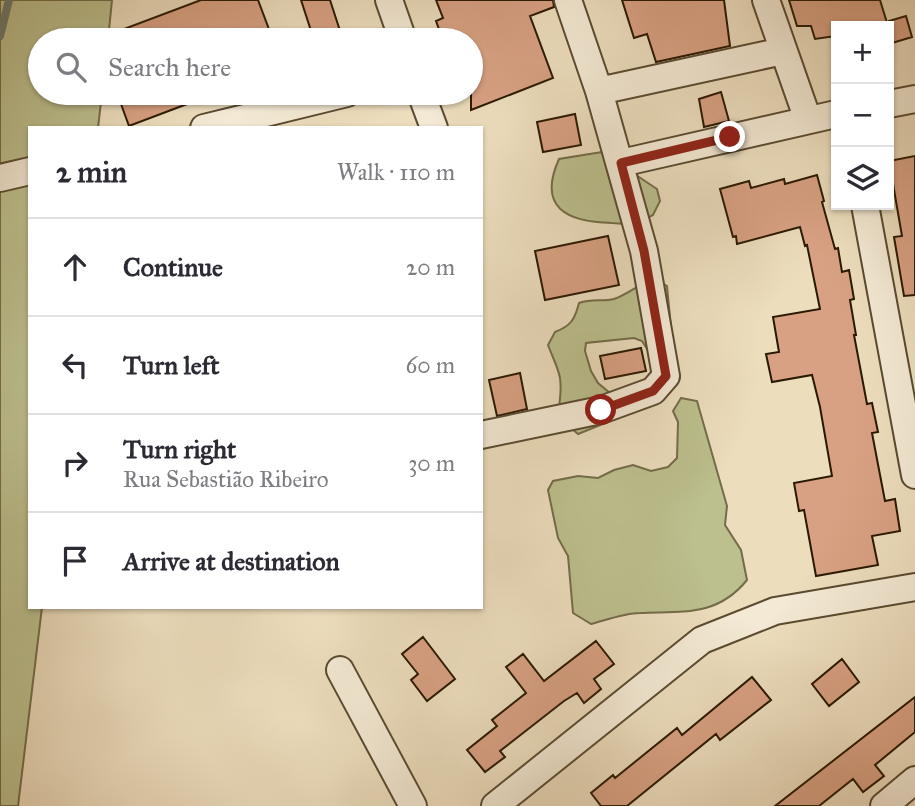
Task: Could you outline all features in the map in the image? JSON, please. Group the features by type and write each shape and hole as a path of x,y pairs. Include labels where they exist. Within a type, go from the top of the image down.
{"street":[{"path":"389,0 399,28"},
{"path":"483,435 601,410 653,391 666,376 644,251 621,163 568,0"},
{"path":"766,0 808,120"},
{"path":"599,91 783,51"},
{"path":"894,103 915,99"},
{"path":"213,126 298,105"},
{"path":"425,105 433,126"},
{"path":"621,163 831,115"},
{"path":"0,178 28,171"},
{"path":"866,210 915,475"},
{"path":"495,806 702,640 775,611 915,587"},
{"path":"340,670 413,806"},
{"path":"884,806 915,780"}],"green space":[{"path":"0,0 112,0 109,28 28,28 28,105 101,105 98,126 28,126 28,609 42,609 18,806 0,806"},
{"path":"602,152 616,155 636,175 657,189 660,201 653,215 638,222 622,224 582,219 560,209 554,201 552,190 553,176 559,159"},
{"path":"656,279 667,286 672,338 651,355 642,341 634,338 586,343 585,351 591,371 598,383 610,393 614,416 608,422 578,434 560,414 560,378 548,345 555,332 572,321 579,303 614,299"},
{"path":"681,398 697,401 727,506 725,525 741,550 747,580 724,600 698,610 628,614 591,624 573,613 568,556 558,538 548,490 553,481 578,476 598,478 633,465 651,471 668,467 677,458 678,422 673,411"}],"building":[{"path":"201,0 258,0 268,28 127,28"},
{"path":"301,0 330,0 339,28 310,28"},
{"path":"436,0 553,0 554,7 530,16 553,78 471,110 471,105 483,105 483,28 439,28 436,21 443,18"},
{"path":"622,0 724,0 730,46 656,62 647,34 634,38"},
{"path":"789,0 880,0 886,21 831,21 831,37 815,39 811,26 797,26"},
{"path":"906,16 912,37 894,42 894,21 889,21"},
{"path":"721,92 729,121 704,127 699,99"},
{"path":"121,105 185,105 129,126"},
{"path":"575,114 581,145 543,152 537,122"},
{"path":"915,156 915,295 904,296 894,237 902,236 894,190 894,160"},
{"path":"817,175 835,249 838,248 842,272 849,270 854,299 850,300 854,335 867,404 872,403 878,432 872,433 885,501 895,499 900,531 872,536 878,565 816,576 804,510 799,511 794,483 832,476 820,407 812,375 772,382 766,354 779,352 773,317 820,309 807,245 805,246 800,227 737,244 720,189 749,181 751,188 784,179 785,184"},
{"path":"608,236 619,285 545,300 535,251"},
{"path":"641,348 646,371 605,379 600,356"},
{"path":"520,373 527,409 497,416 489,380"},
{"path":"423,637 455,679 427,701 411,680 418,674 402,654"},
{"path":"596,641 614,664 594,679 601,689 584,703 577,693 564,701 500,751 505,757 485,772 467,750 497,726 492,720 526,693 506,667 523,654 544,681"},
{"path":"842,659 859,682 829,706 812,684"},
{"path":"752,677 771,700 720,740 716,734 627,806 601,806 591,793 613,775 615,778 677,728 682,735"},
{"path":"915,697 915,732 875,765 884,776 863,792 853,779 819,806 775,806"}],"waterway":[{"path":"0,36 9,0"}],"route":[{"path":"601,410 653,391 666,376 644,251 621,163 730,137"}]}
